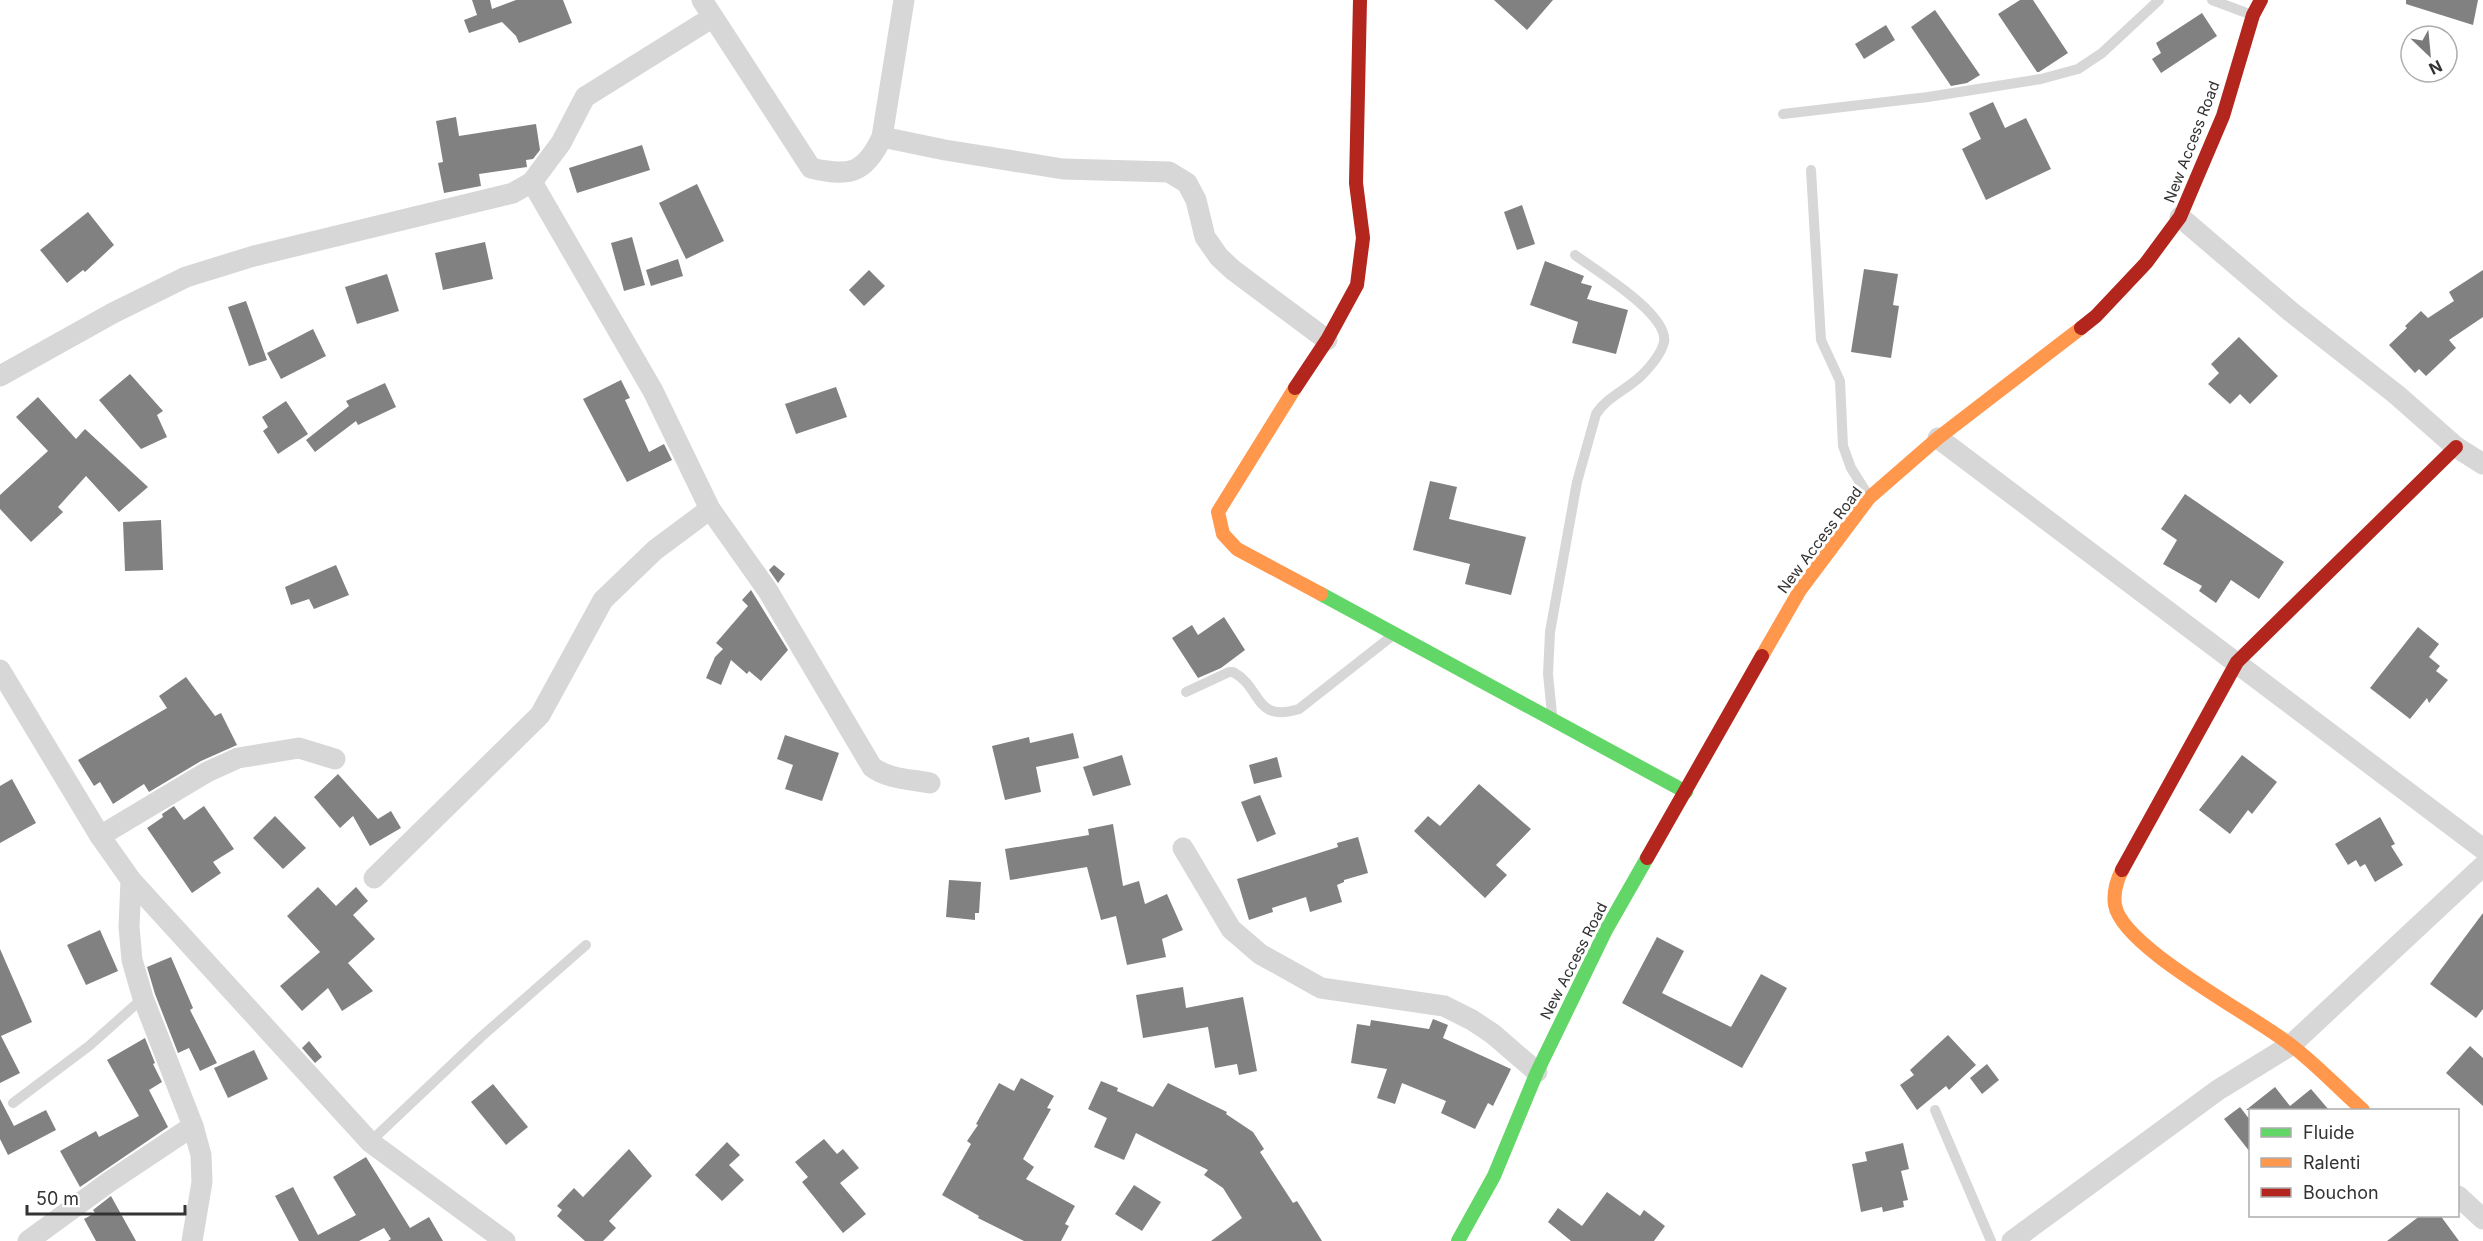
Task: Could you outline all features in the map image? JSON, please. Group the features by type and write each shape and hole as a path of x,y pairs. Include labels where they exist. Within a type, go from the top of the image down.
{"street":[{"path":"0,376 113,313 186,277 254,256 513,193 532,182 561,143 585,97 708,9 811,168 836,174 856,169 873,156 882,137 904,0"},
{"path":"1360,0 1356,183 1363,238 1357,285 1327,340 1272,423 1218,512 1222,534 1237,549 1686,792"},
{"name":"New Access Road","path":"1458,1241 1494,1176 1537,1072 1606,930 1800,590 1869,498 1938,438 2096,316 2146,264 2180,217 2223,116 2253,15 2261,0"},
{"path":"882,137 945,150 1063,169 1169,172 1187,183 1196,200 1206,237 1219,256 1233,270 1327,340"},
{"path":"532,182 653,391 710,509 768,591 872,767 880,773 930,783"},
{"path":"2180,217 2290,310 2397,395 2456,447 2483,464"},
{"path":"1938,438 2483,849"},
{"path":"2362,1109 2291,1045 2160,958 2131,932 2115,906 2116,881 2237,662 2456,447"},
{"path":"374,878 540,715 603,600 655,550 710,509"},
{"path":"0,670 100,836 130,880 370,1142 505,1241"},
{"path":"100,836 207,772 238,758 299,748 335,759"},
{"path":"1183,848 1231,929 1260,954 1321,988 1444,1006 1472,1020 1537,1072"},
{"path":"2012,1241 2218,1090 2291,1045 2483,866"},
{"path":"130,880 129,927 132,960 143,998 193,1126 201,1155 202,1182 192,1241"},
{"path":"28,1241 193,1126"},
{"path":"2459,1198 2483,1219"}],"lane":[{"path":"1783,114 1950,93 2041,79 2078,69 2102,53 2159,0"},
{"path":"2212,0 2253,15"},
{"path":"1811,170 1821,340 1840,381 1843,446 1851,468 1869,498"},
{"path":"1553,720 1548,674 1550,632 1577,482 1596,414 1601,406 1639,378 1654,362 1664,341 1660,324 1645,307 1575,255"},
{"path":"1186,692 1233,672 1266,710 1285,713 1299,709 1394,634"},
{"path":"370,1142 481,1037 586,945"},
{"path":"13,1103 89,1046 143,998"},
{"path":"1935,1110 1991,1241"}],"building":[{"path":"472,0 490,0 492,9 516,0 563,0 572,23 519,43 516,36 502,22 469,33 464,20 477,15"},
{"path":"1494,0 1553,0 1527,30"},
{"path":"2020,0 2033,0 2068,53 2039,72 1998,14"},
{"path":"2406,0 2478,0 2473,25 2406,4"},
{"path":"1935,10 1980,75 1967,83 1951,86 1911,27"},
{"path":"2202,13 2217,36 2161,73 2152,59 2161,53 2156,43"},
{"path":"1886,25 1895,40 1864,59 1855,44"},
{"path":"1993,102 2005,128 2026,118 2051,169 1986,200 1962,149 1981,139 1969,113"},
{"path":"456,117 459,136 536,124 540,150 533,159 526,160 527,167 479,174 481,186 444,193 438,163 443,162 436,121"},
{"path":"642,145 650,170 577,193 569,168"},
{"path":"697,184 724,241 686,259 659,203"},
{"path":"1522,205 1535,244 1517,250 1504,212"},
{"path":"88,212 114,245 85,272 83,270 67,283 40,250"},
{"path":"632,237 645,285 624,291 611,243"},
{"path":"485,242 493,279 443,290 435,253"},
{"path":"678,259 683,276 651,286 646,270"},
{"path":"1545,261 1584,276 1581,283 1592,286 1587,299 1628,310 1616,354 1572,343 1578,322 1530,305"},
{"path":"1864,269 1898,274 1893,305 1899,306 1891,358 1851,352"},
{"path":"869,270 885,286 864,306 849,290"},
{"path":"2483,270 2483,317 2449,340 2456,348 2426,376 2419,369 2415,373 2389,345 2421,311 2428,318 2454,301 2449,292"},
{"path":"387,274 399,311 357,324 345,287"},
{"path":"246,301 267,360 249,366 228,307"},
{"path":"313,329 326,356 281,379 267,353"},
{"path":"2239,337 2278,376 2250,404 2240,394 2230,404 2208,384 2219,373 2211,364"},
{"path":"130,374 163,411 157,415 167,437 141,449 99,400"},
{"path":"621,380 630,398 625,400 649,452 664,444 672,460 627,482 583,399"},
{"path":"385,383 396,407 358,425 356,421 315,452 306,440 349,406 346,401"},
{"path":"836,387 847,417 796,434 785,404"},
{"path":"38,397 76,439 85,429 148,487 119,512 86,476 58,507 63,512 31,542 0,509 0,495 48,451 16,417"},
{"path":"286,401 308,434 278,454 263,431 268,427 262,417"},
{"path":"1430,481 1457,487 1449,519 1526,537 1511,595 1465,584 1470,564 1413,550"},
{"path":"2185,494 2284,562 2259,599 2231,580 2216,603 2199,591 2202,586 2163,564 2177,540 2161,529"},
{"path":"161,520 163,570 125,571 123,522"},
{"path":"336,565 349,595 314,609 309,599 291,605 285,587"},
{"path":"774,565 785,574 778,583 769,570"},
{"path":"751,590 788,650 761,681 749,671 747,674 731,660 721,685 706,678 715,657 723,649 716,643 748,606 742,600"},
{"path":"1224,617 1245,650 1221,668 1198,678 1172,638 1192,625 1198,635"},
{"path":"2418,627 2439,644 2429,657 2440,666 2436,671 2448,680 2429,703 2427,698 2410,719 2370,688"},
{"path":"186,677 215,716 221,713 237,745 201,761 149,792 144,784 113,804 100,782 94,786 78,760 167,708 159,696"},
{"path":"1073,733 1079,758 1036,767 1041,792 1005,800 992,746 1029,737 1030,743"},
{"path":"785,735 839,753 822,801 785,789 793,765 777,759"},
{"path":"1122,755 1131,785 1093,796 1083,767"},
{"path":"2242,755 2277,782 2252,814 2248,810 2230,834 2199,810"},
{"path":"1277,757 1282,777 1254,784 1249,765"},
{"path":"338,774 378,819 391,811 401,828 370,846 353,816 340,828 314,797"},
{"path":"12,779 36,823 0,843 0,786"},
{"path":"1479,784 1531,829 1496,865 1507,875 1485,898 1414,831 1428,816 1440,826"},
{"path":"1260,795 1276,834 1257,842 1241,802"},
{"path":"174,806 184,820 204,806 234,849 213,862 221,873 192,893 147,828"},
{"path":"275,816 306,848 283,869 253,838"},
{"path":"2380,817 2395,844 2391,846 2403,865 2375,882 2365,864 2360,867 2356,860 2348,865 2335,844"},
{"path":"1113,824 1123,886 1139,881 1145,904 1167,894 1183,930 1162,939 1166,957 1127,965 1116,916 1101,920 1087,867 1010,880 1005,849 1089,835 1088,829"},
{"path":"1358,837 1368,873 1344,880 1337,885 1342,902 1310,912 1306,897 1272,908 1273,912 1249,920 1237,879 1338,847 1337,843"},
{"path":"949,880 981,882 979,913 975,913 975,920 946,917"},
{"path":"318,887 336,906 356,887 368,901 353,915 375,939 348,963 373,991 342,1011 328,988 302,1011 280,986 320,952 287,916"},
{"path":"2483,913 2483,1009 2476,1018 2430,984"},
{"path":"100,930 118,971 86,985 67,945"},
{"path":"1657,937 1684,951 1662,993 1731,1027 1761,974 1787,988 1742,1068 1622,1003"},
{"path":"0,949 32,1022 1,1036 20,1073 0,1083"},
{"path":"171,957 193,1008 190,1010 217,1063 200,1071 189,1048 178,1053 147,967"},
{"path":"1183,987 1186,1008 1243,997 1257,1071 1239,1075 1237,1064 1215,1068 1208,1027 1143,1038 1136,995"},
{"path":"1433,1019 1448,1025 1443,1038 1511,1069 1493,1106 1488,1103 1475,1129 1441,1113 1446,1101 1402,1083 1395,1104 1377,1098 1387,1069 1351,1063 1357,1024 1370,1026 1371,1020 1429,1029"},
{"path":"1948,1035 1976,1065 1949,1090 1946,1086 1917,1110 1900,1085 1914,1075 1910,1070"},
{"path":"145,1038 155,1063 153,1064 162,1082 149,1090 168,1127 80,1187 60,1151 96,1131 99,1137 139,1116 107,1060"},
{"path":"309,1041 322,1057 315,1063 302,1048"},
{"path":"2470,1046 2483,1058 2483,1106 2446,1073"},
{"path":"254,1050 268,1079 228,1098 214,1068"},
{"path":"1987,1064 1999,1080 1982,1094 1970,1078"},
{"path":"1021,1078 1054,1096 1047,1108 1051,1109 1023,1159 1034,1167 1026,1179 1075,1206 1065,1224 1069,1226 1061,1241 1024,1241 978,1218 979,1216 942,1195 971,1144 967,1141 978,1125 976,1124 999,1083 1014,1091"},
{"path":"1101,1081 1153,1107 1168,1083 1227,1112 1226,1114 1253,1132 1264,1149 1260,1152 1293,1203 1297,1201 1322,1241 1211,1241 1242,1218 1223,1188 1204,1175 1208,1170 1136,1133 1124,1160 1094,1147 1107,1118 1088,1109"},
{"path":"493,1084 528,1127 506,1145 471,1102"},
{"path":"2275,1087 2290,1106 2311,1089 2328,1109 2249,1109 2246,1110"},
{"path":"0,1099 14,1126 46,1110 56,1130 8,1155 0,1139"},
{"path":"2240,1107 2249,1119 2249,1151 2224,1119"},
{"path":"824,1139 837,1154 843,1149 859,1168 840,1183 866,1214 843,1233 802,1182 808,1177 795,1162"},
{"path":"727,1142 740,1155 729,1165 744,1180 722,1201 695,1175"},
{"path":"1903,1143 1909,1169 1901,1171 1908,1200 1903,1201 1904,1207 1883,1212 1882,1207 1861,1212 1852,1164 1867,1161 1865,1152"},
{"path":"629,1149 652,1176 609,1221 616,1228 603,1241 585,1241 557,1216 562,1210 557,1206 574,1188 583,1197"},
{"path":"366,1157 410,1228 429,1217 443,1241 388,1241 391,1239 384,1228 359,1241 299,1241 275,1196 293,1187 318,1235 356,1215 333,1177"},
{"path":"1134,1185 1161,1202 1142,1231 1115,1214"},
{"path":"1607,1192 1640,1216 1644,1210 1665,1226 1654,1241 1571,1241 1548,1222 1558,1208 1582,1226"},
{"path":"111,1196 136,1241 96,1241 84,1219 95,1213 93,1210"},
{"path":"2418,1217 2441,1217 2459,1241 2387,1241"}],"traffic: fast":[{"path":"1321,594 1686,792"},
{"path":"1458,1241 1494,1176 1537,1072 1606,930 1647,858"}],"traffic: slow":[{"path":"1762,656 1800,590 1869,498 1938,438 2081,328"},
{"path":"1295,388 1218,512 1223,534 1237,549 1321,594"},
{"path":"2122,870 2116,886 2115,905 2123,922 2140,941 2164,961 2292,1046 2362,1109"}],"traffic: jam":[{"path":"1295,388 1327,340 1357,285 1363,238 1356,183 1360,0"},
{"path":"2081,328 2096,316 2146,263 2180,217 2223,116 2253,15 2261,0"},
{"path":"2122,870 2237,662 2456,447"},
{"path":"1647,858 1762,656"}]}
